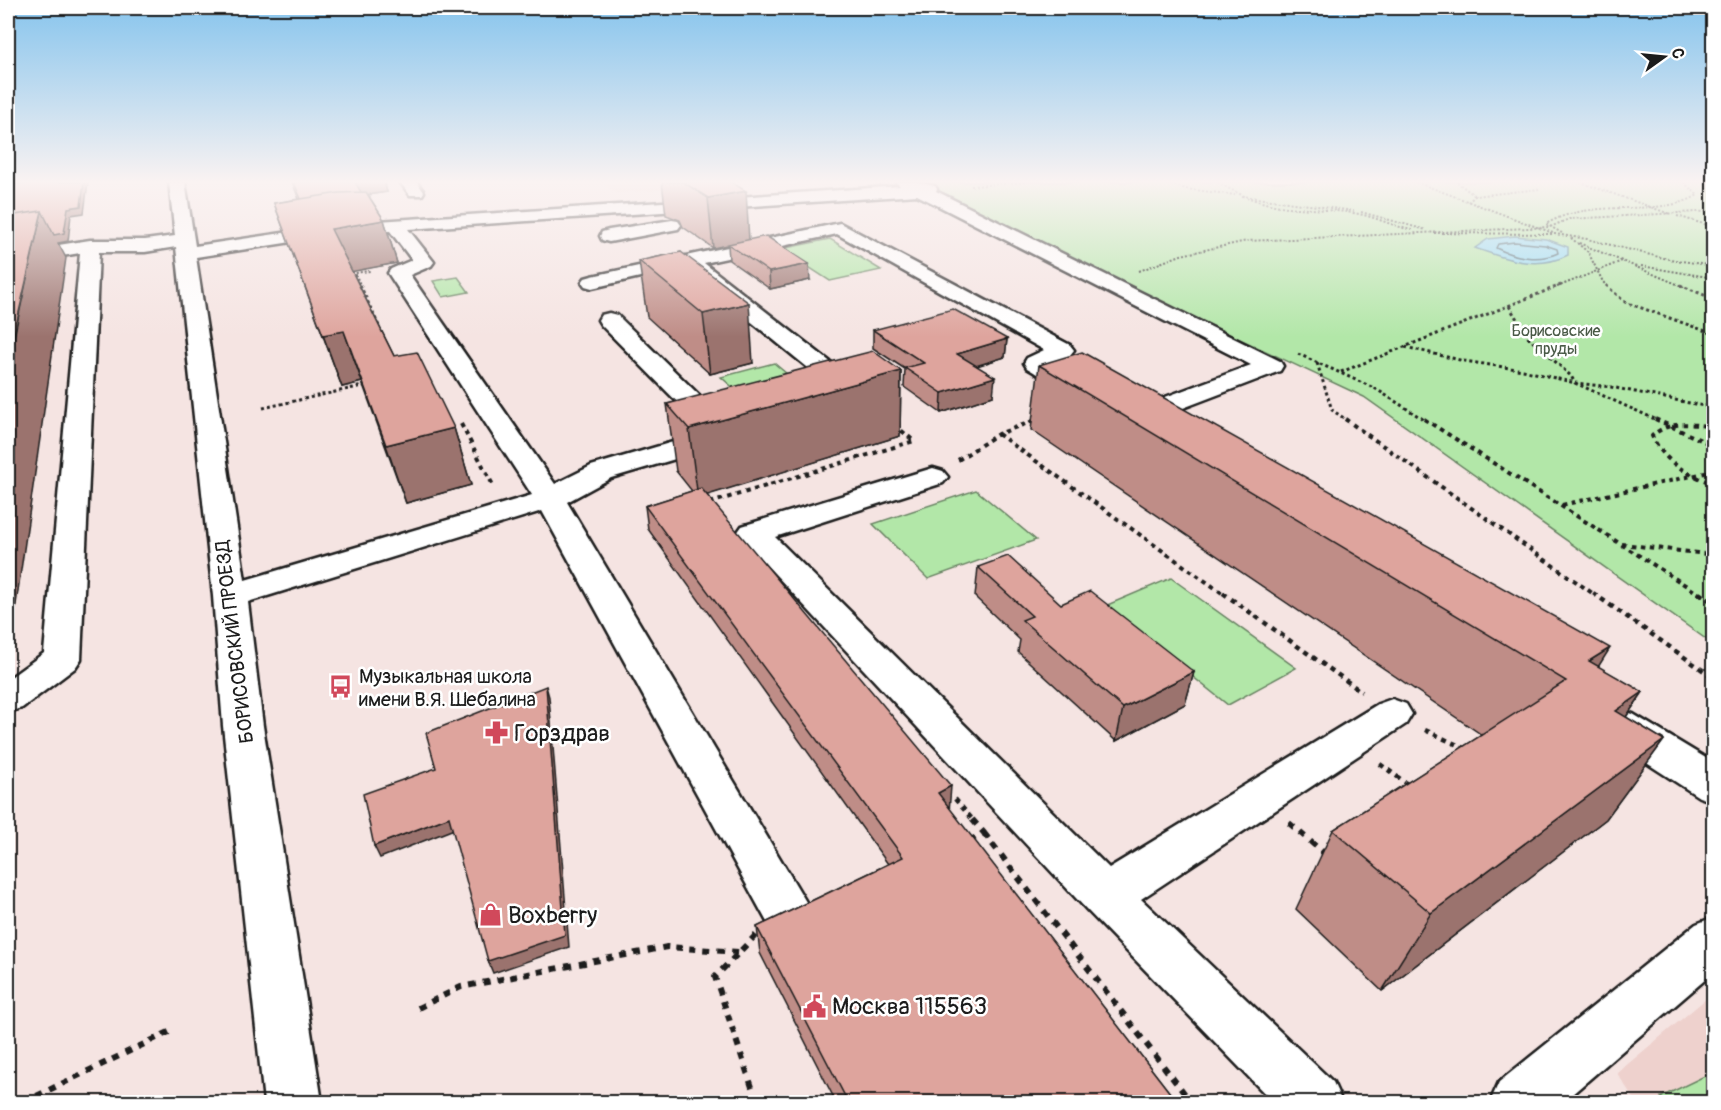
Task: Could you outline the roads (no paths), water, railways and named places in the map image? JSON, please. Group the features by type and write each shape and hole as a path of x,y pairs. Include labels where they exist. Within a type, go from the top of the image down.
{"street":[{"name":"БОРИСОВСКИЙ ПРОЕЗД","path":"184,234 230,596 243,726 294,1102"},
{"path":"8,259 90,246 186,247 299,234"},
{"path":"402,234 424,262 398,273 550,499 784,907"},
{"path":"609,236 622,234"},
{"path":"592,282 812,234"},
{"path":"851,234 1062,350 1036,363 1166,438"},
{"path":"1012,234 1270,366 1117,408"},
{"path":"8,698 62,658 90,246"},
{"path":"688,260 842,383 825,406 814,409"},
{"path":"230,596 550,499 601,472 738,432 609,320"},
{"path":"933,477 753,533 1105,896 1313,1102"},
{"path":"1592,708 1713,785"},
{"path":"1105,896 1392,714"},
{"path":"1519,1102 1713,940"}],"water":[{"path":"1515,236 1546,239 1568,247 1568,255 1556,260 1533,263 1510,259 1475,248 1488,239"}],"place":[{"name":"Музыкальная школа имени В.Я. Шебалина","path":"341,687"},
{"name":"Горздрав","path":"496,733"},
{"name":"Boxberry","path":"490,915"},
{"name":"Москва 115563","path":"814,1006"}],"park label":[{"name":"Борисовские пруды","path":"1556,339"}]}
